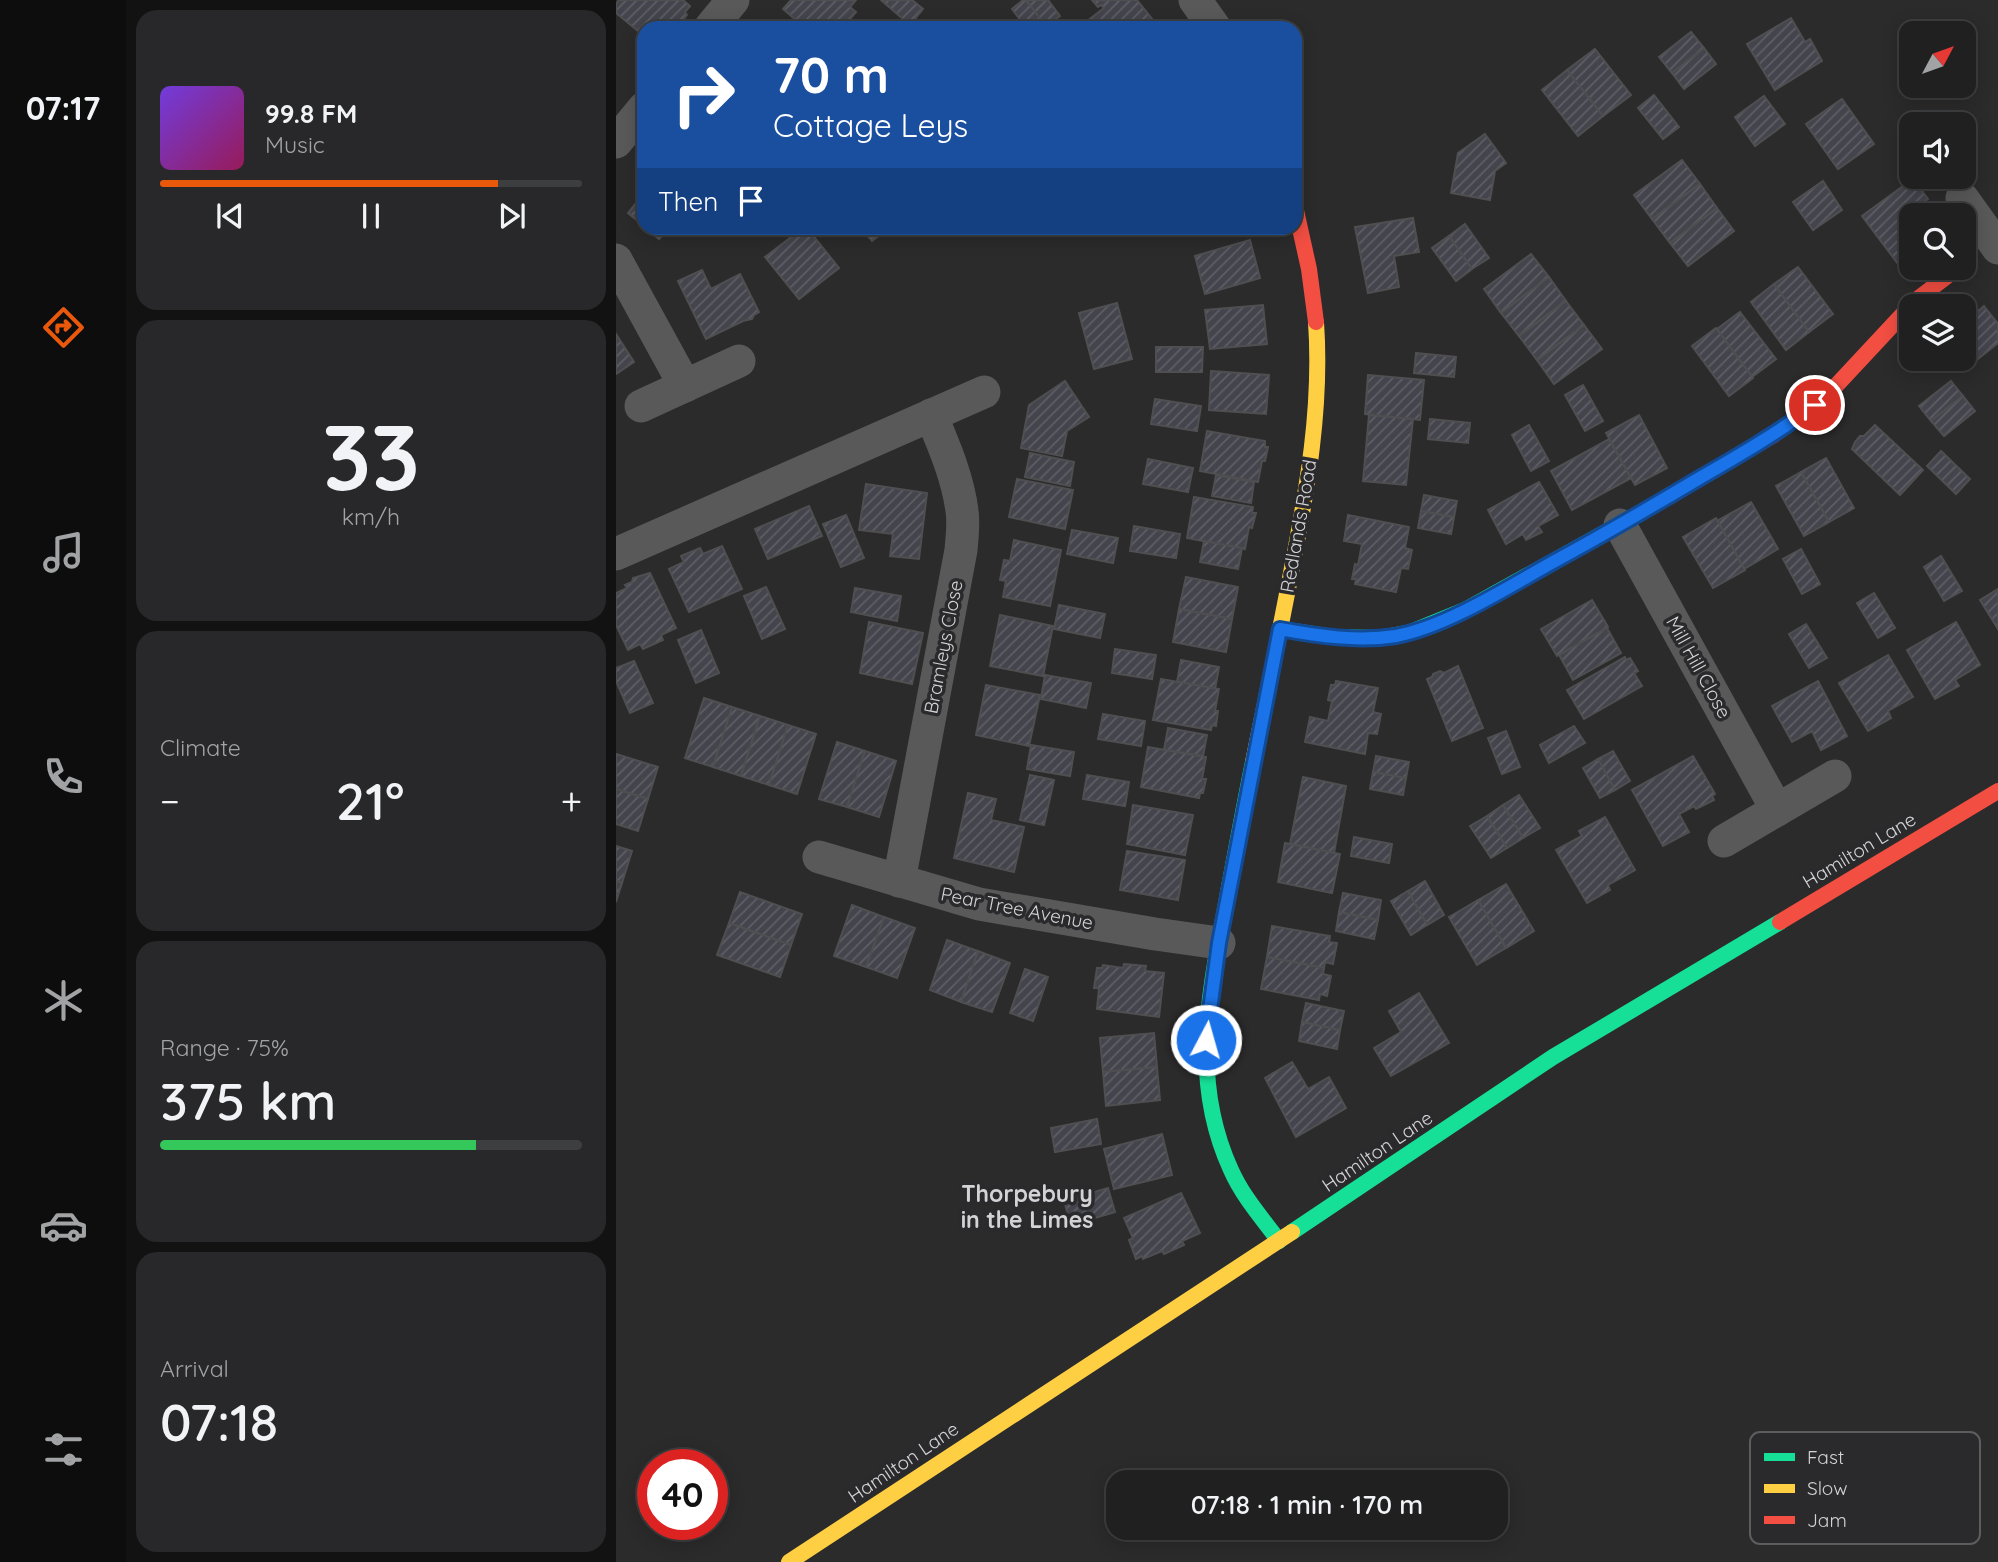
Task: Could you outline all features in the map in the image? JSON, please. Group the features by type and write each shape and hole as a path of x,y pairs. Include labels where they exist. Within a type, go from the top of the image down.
{"street":[{"path":"716,21 733,0"},
{"path":"1195,0 1210,21"},
{"path":"616,142 637,116"},
{"path":"1962,198 1995,245 1976,256"},
{"name":"Redlands Road","path":"1279,1241 1244,1193 1221,1141 1211,1107 1206,1040 1219,943 1308,477 1317,382 1317,332 1302,235"},
{"path":"616,260 685,386"},
{"path":"1280,629 1323,636 1380,638 1411,632 1465,610 1620,525 1775,434 1833,389 1898,318 1944,280"},
{"path":"641,406 739,361"},
{"path":"616,554 984,392"},
{"name":"Bramleys Close","path":"899,881 961,550 962,512 954,473 931,415"},
{"name":"Mill Hill Close","path":"1620,525 1777,810"},
{"path":"1724,841 1835,776"},
{"name":"Hamilton Lane","path":"789,1562 1279,1241 1553,1057 1998,791"},
{"name":"Pear Tree Avenue","path":"819,857 979,904 1219,943"}],"building":[{"path":"619,0 683,0 690,6 682,21 637,21 637,30 616,13"},
{"path":"791,0 856,0 850,7 856,12 848,21 797,21 783,9"},
{"path":"881,0 912,0 923,9 913,21 905,21"},
{"path":"1026,0 1042,21 1021,21 1012,9"},
{"path":"1026,0 1048,0 1060,16 1053,21 1042,21"},
{"path":"1092,0 1137,0 1154,21 1087,21 1104,8 1101,5 1098,7"},
{"path":"1791,18 1805,42 1810,39 1822,61 1775,90 1747,44"},
{"path":"1691,32 1704,48 1672,73 1659,57"},
{"path":"1704,48 1716,64 1684,89 1672,73"},
{"path":"1595,49 1631,95 1603,116 1567,70"},
{"path":"1567,70 1603,116 1578,136 1542,90"},
{"path":"1654,95 1679,127 1663,139 1638,108"},
{"path":"1764,96 1785,124 1755,146 1735,117"},
{"path":"1842,99 1874,144 1838,169 1806,124"},
{"path":"1485,134 1506,163 1495,171 1490,200 1451,193 1458,153"},
{"path":"1682,160 1700,184 1652,219 1634,195"},
{"path":"1823,181 1842,210 1813,230 1793,202"},
{"path":"1700,184 1717,208 1670,243 1652,219"},
{"path":"1899,189 1920,189 1928,199 1922,203 1899,203 1899,265 1862,216"},
{"path":"637,202 637,220 628,213"},
{"path":"1717,208 1734,231 1688,266 1670,243"},
{"path":"1413,218 1419,252 1394,256 1399,287 1368,293 1355,227"},
{"path":"1465,224 1489,258 1472,269 1449,236"},
{"path":"794,235 813,235 839,268 799,299 765,257"},
{"path":"867,235 880,235 872,241"},
{"path":"1449,236 1472,269 1456,281 1432,248"},
{"path":"1250,240 1260,278 1205,294 1195,256"},
{"path":"1531,254 1549,277 1501,313 1484,289"},
{"path":"1798,267 1833,314 1809,332 1774,284"},
{"path":"702,270 711,289 740,274 759,312 752,319 706,339 678,281"},
{"path":"1549,277 1566,301 1519,336 1501,313"},
{"path":"1774,284 1809,332 1786,350 1751,302"},
{"path":"1566,301 1584,325 1537,360 1519,336"},
{"path":"1117,303 1132,359 1094,369 1079,313"},
{"path":"1263,305 1267,344 1210,349 1205,310"},
{"path":"1984,306 1998,324 1998,343 1976,360 1976,313"},
{"path":"1740,312 1776,359 1752,377 1717,329"},
{"path":"1584,325 1602,349 1554,384 1537,360"},
{"path":"1716,328 1753,378 1729,396 1692,346"},
{"path":"616,334 634,362 616,374"},
{"path":"1156,347 1203,347 1202,372 1156,372"},
{"path":"1416,353 1456,357 1454,377 1414,373"},
{"path":"1211,371 1269,375 1266,414 1209,410"},
{"path":"1368,375 1424,380 1420,420 1365,414"},
{"path":"1065,381 1089,417 1067,431 1062,456 1021,448 1029,405"},
{"path":"1951,381 1963,396 1931,421 1919,406"},
{"path":"1583,385 1603,421 1585,431 1565,395"},
{"path":"1963,396 1975,411 1944,436 1931,421"},
{"path":"1155,399 1201,406 1197,431 1151,424"},
{"path":"1369,415 1413,419 1406,485 1363,481"},
{"path":"1639,415 1667,468 1635,485 1606,433"},
{"path":"1430,419 1470,423 1468,443 1428,439"},
{"path":"1529,425 1549,461 1531,471 1512,435"},
{"path":"1875,425 1923,470 1900,495 1852,449 1860,436 1864,436"},
{"path":"1207,431 1265,441 1265,447 1268,447 1258,482 1200,471"},
{"path":"1609,439 1631,478 1572,510 1551,471"},
{"path":"1941,451 1970,479 1956,494 1927,466"},
{"path":"1030,453 1074,462 1070,486 1025,477"},
{"path":"1826,458 1854,508 1829,522 1801,472"},
{"path":"1148,459 1193,468 1188,492 1143,484"},
{"path":"1801,472 1829,522 1804,536 1776,486"},
{"path":"1216,475 1254,482 1251,503 1212,496"},
{"path":"1017,479 1073,490 1065,529 1009,517"},
{"path":"1539,482 1558,515 1538,526 1542,532 1526,540 1523,534 1506,544 1488,510"},
{"path":"866,484 927,493 919,559 890,556 893,534 859,530"},
{"path":"1424,495 1457,501 1454,517 1421,511"},
{"path":"1194,497 1253,507 1252,513 1256,513 1252,528 1249,527 1245,549 1187,538"},
{"path":"1751,502 1778,549 1744,569 1717,521"},
{"path":"809,506 822,536 768,559 755,529"},
{"path":"1421,511 1454,517 1451,534 1418,528"},
{"path":"846,515 864,558 841,567 823,524"},
{"path":"1348,515 1409,527 1405,548 1412,550 1408,569 1401,568 1396,592 1355,584 1356,579 1352,579 1362,544 1344,541"},
{"path":"1716,518 1745,570 1713,588 1683,537"},
{"path":"1134,526 1180,534 1176,558 1130,551"},
{"path":"1072,530 1118,538 1113,563 1067,554"},
{"path":"1014,540 1061,550 1050,606 1003,597 1006,581 1000,580 1004,560 1010,561"},
{"path":"1204,541 1242,548 1238,569 1200,562"},
{"path":"722,546 742,589 689,612 669,569 684,562 681,556 700,548 703,554"},
{"path":"1801,549 1820,584 1802,594 1783,559"},
{"path":"1941,556 1962,591 1944,601 1924,567"},
{"path":"650,573 676,628 661,635 663,640 643,649 640,644 628,650 616,625 616,593 627,588 625,585 632,582 633,578"},
{"path":"1186,577 1238,587 1232,619 1179,609"},
{"path":"766,587 785,629 762,639 744,596"},
{"path":"855,588 901,596 897,621 851,612"},
{"path":"1998,589 1998,629 1980,600"},
{"path":"1874,593 1895,628 1878,638 1857,603"},
{"path":"1592,600 1608,627 1557,656 1541,629"},
{"path":"1059,605 1105,614 1100,638 1054,629"},
{"path":"1179,609 1232,619 1226,652 1173,642"},
{"path":"1000,615 1053,626 1043,676 990,666"},
{"path":"869,622 923,633 912,684 860,673"},
{"path":"1956,622 1980,665 1955,680 1959,686 1935,699 1907,650"},
{"path":"1806,624 1827,658 1809,668 1789,634"},
{"path":"1607,628 1621,653 1573,680 1559,655"},
{"path":"701,630 719,673 696,683 678,640"},
{"path":"1115,649 1156,655 1152,679 1112,673"},
{"path":"1888,655 1913,697 1888,711 1891,718 1868,731 1839,683"},
{"path":"1625,657 1626,660 1630,658 1638,671 1634,673 1642,686 1584,719 1567,690"},
{"path":"1181,660 1219,667 1215,689 1177,682"},
{"path":"634,661 653,703 630,713 616,681 616,668"},
{"path":"1458,666 1483,728 1452,741 1427,679 1440,671 1444,673"},
{"path":"1045,675 1091,683 1086,708 1041,699"},
{"path":"1161,679 1219,689 1215,711 1218,711 1216,726 1212,725 1211,730 1153,720"},
{"path":"1336,681 1378,688 1373,712 1381,714 1377,734 1368,733 1365,754 1305,742 1310,717 1328,721 1332,701 1328,700 1331,685 1335,685"},
{"path":"1818,681 1847,736 1821,750 1812,731 1792,742 1772,706"},
{"path":"986,685 1040,695 1029,746 976,735"},
{"path":"704,698 732,707 713,767 685,758"},
{"path":"732,707 760,716 741,776 713,767"},
{"path":"1103,714 1145,721 1141,746 1098,739"},
{"path":"760,716 788,725 769,785 741,776"},
{"path":"788,725 816,734 797,794 769,785"},
{"path":"1574,726 1585,743 1549,763 1540,745"},
{"path":"1168,728 1207,735 1203,756 1164,750"},
{"path":"1506,731 1520,767 1502,774 1488,738"},
{"path":"837,742 865,751 847,807 819,799"},
{"path":"1031,745 1074,752 1070,776 1027,769"},
{"path":"1148,747 1206,757 1202,779 1206,779 1199,798 1141,787"},
{"path":"865,751 896,761 879,817 847,807"},
{"path":"1613,751 1630,781 1615,790 1598,759"},
{"path":"616,754 658,767 648,799 616,789"},
{"path":"1376,756 1409,762 1406,778 1373,772"},
{"path":"1693,756 1715,794 1712,796 1714,800 1679,814 1689,832 1663,846 1632,790"},
{"path":"1598,759 1615,790 1600,798 1583,768"},
{"path":"1373,772 1406,778 1403,795 1370,789"},
{"path":"1030,775 1054,780 1044,825 1020,820"},
{"path":"1087,775 1129,782 1125,806 1083,799"},
{"path":"1303,777 1346,786 1334,853 1290,844"},
{"path":"616,789 648,799 638,831 616,824"},
{"path":"968,793 996,799 991,820 1024,827 1014,872 954,858"},
{"path":"1519,795 1540,828 1523,838 1503,805"},
{"path":"1133,805 1193,815 1185,855 1127,844"},
{"path":"1503,805 1523,838 1507,848 1487,816"},
{"path":"1487,816 1507,848 1491,858 1470,826"},
{"path":"1605,817 1635,870 1608,885 1610,890 1587,903 1556,850 1582,836 1579,831"},
{"path":"1354,837 1392,844 1389,863 1351,856"},
{"path":"1285,843 1340,854 1332,893 1278,882"},
{"path":"616,846 632,851 622,883 616,881"},
{"path":"1127,851 1185,860 1178,900 1120,890"},
{"path":"616,881 622,883 616,902"},
{"path":"1425,881 1444,915 1427,925 1408,891"},
{"path":"1506,884 1534,931 1506,948 1478,900"},
{"path":"1408,891 1427,925 1411,935 1391,901"},
{"path":"740,892 802,914 791,945 729,923"},
{"path":"1343,893 1381,900 1378,920 1339,912"},
{"path":"1478,900 1506,948 1477,965 1449,917"},
{"path":"852,905 884,917 866,967 834,956"},
{"path":"1339,912 1378,920 1374,939 1336,931"},
{"path":"884,917 915,928 897,978 866,967"},
{"path":"729,923 791,945 780,977 717,955"},
{"path":"1272,926 1330,936 1329,942 1337,943 1333,964 1325,962 1324,968 1267,957"},
{"path":"947,940 978,951 961,1002 930,990"},
{"path":"978,951 1010,963 992,1012 961,1002"},
{"path":"1267,957 1324,968 1323,974 1331,976 1327,996 1320,994 1319,1000 1261,989"},
{"path":"1124,964 1146,966 1145,971 1164,973 1159,1017 1097,1009 1099,988 1094,988 1097,968 1102,968 1103,965 1123,968"},
{"path":"1025,969 1048,977 1033,1021 1010,1013"},
{"path":"1419,993 1449,1043 1391,1076 1374,1048 1401,1032 1389,1011"},
{"path":"1306,1003 1344,1011 1340,1030 1302,1022"},
{"path":"1302,1022 1340,1030 1337,1049 1299,1041"},
{"path":"1154,1033 1157,1067 1103,1072 1100,1038"},
{"path":"1292,1062 1308,1089 1329,1077 1346,1108 1296,1137 1265,1078"},
{"path":"1157,1067 1160,1100 1106,1106 1103,1072"},
{"path":"1097,1119 1101,1144 1055,1152 1051,1128"},
{"path":"1162,1134 1172,1175 1114,1189 1104,1149"},
{"path":"1108,1188 1115,1212 1071,1225 1064,1201"},
{"path":"1181,1193 1200,1233 1182,1241 1184,1245 1164,1254 1162,1251 1136,1259 1129,1240 1133,1238 1124,1218"}],"traffic: fast":[{"path":"1280,629 1333,637 1380,638 1411,632 1465,610 1658,503"},
{"path":"1253,762 1213,976 1207,1073 1211,1105 1231,1170 1247,1198 1279,1241"},
{"path":"1292,1232 1553,1057 1780,922"}],"traffic: slow":[{"path":"1253,762 1308,480 1317,385 1316,322"},
{"path":"789,1562 1292,1232"}],"traffic: jam":[{"path":"1301,235 1316,322"},
{"path":"1658,503 1775,434 1833,389 1916,300 1942,280"},
{"path":"1780,922 1998,791"}],"district":[{"name":"Thorpebury in the Limes","path":"1027,1206"}],"route":[{"path":"1206,1040 1219,943 1280,629 1333,637 1380,638 1434,624 1465,610 1620,525 1775,434 1815,405"}]}
